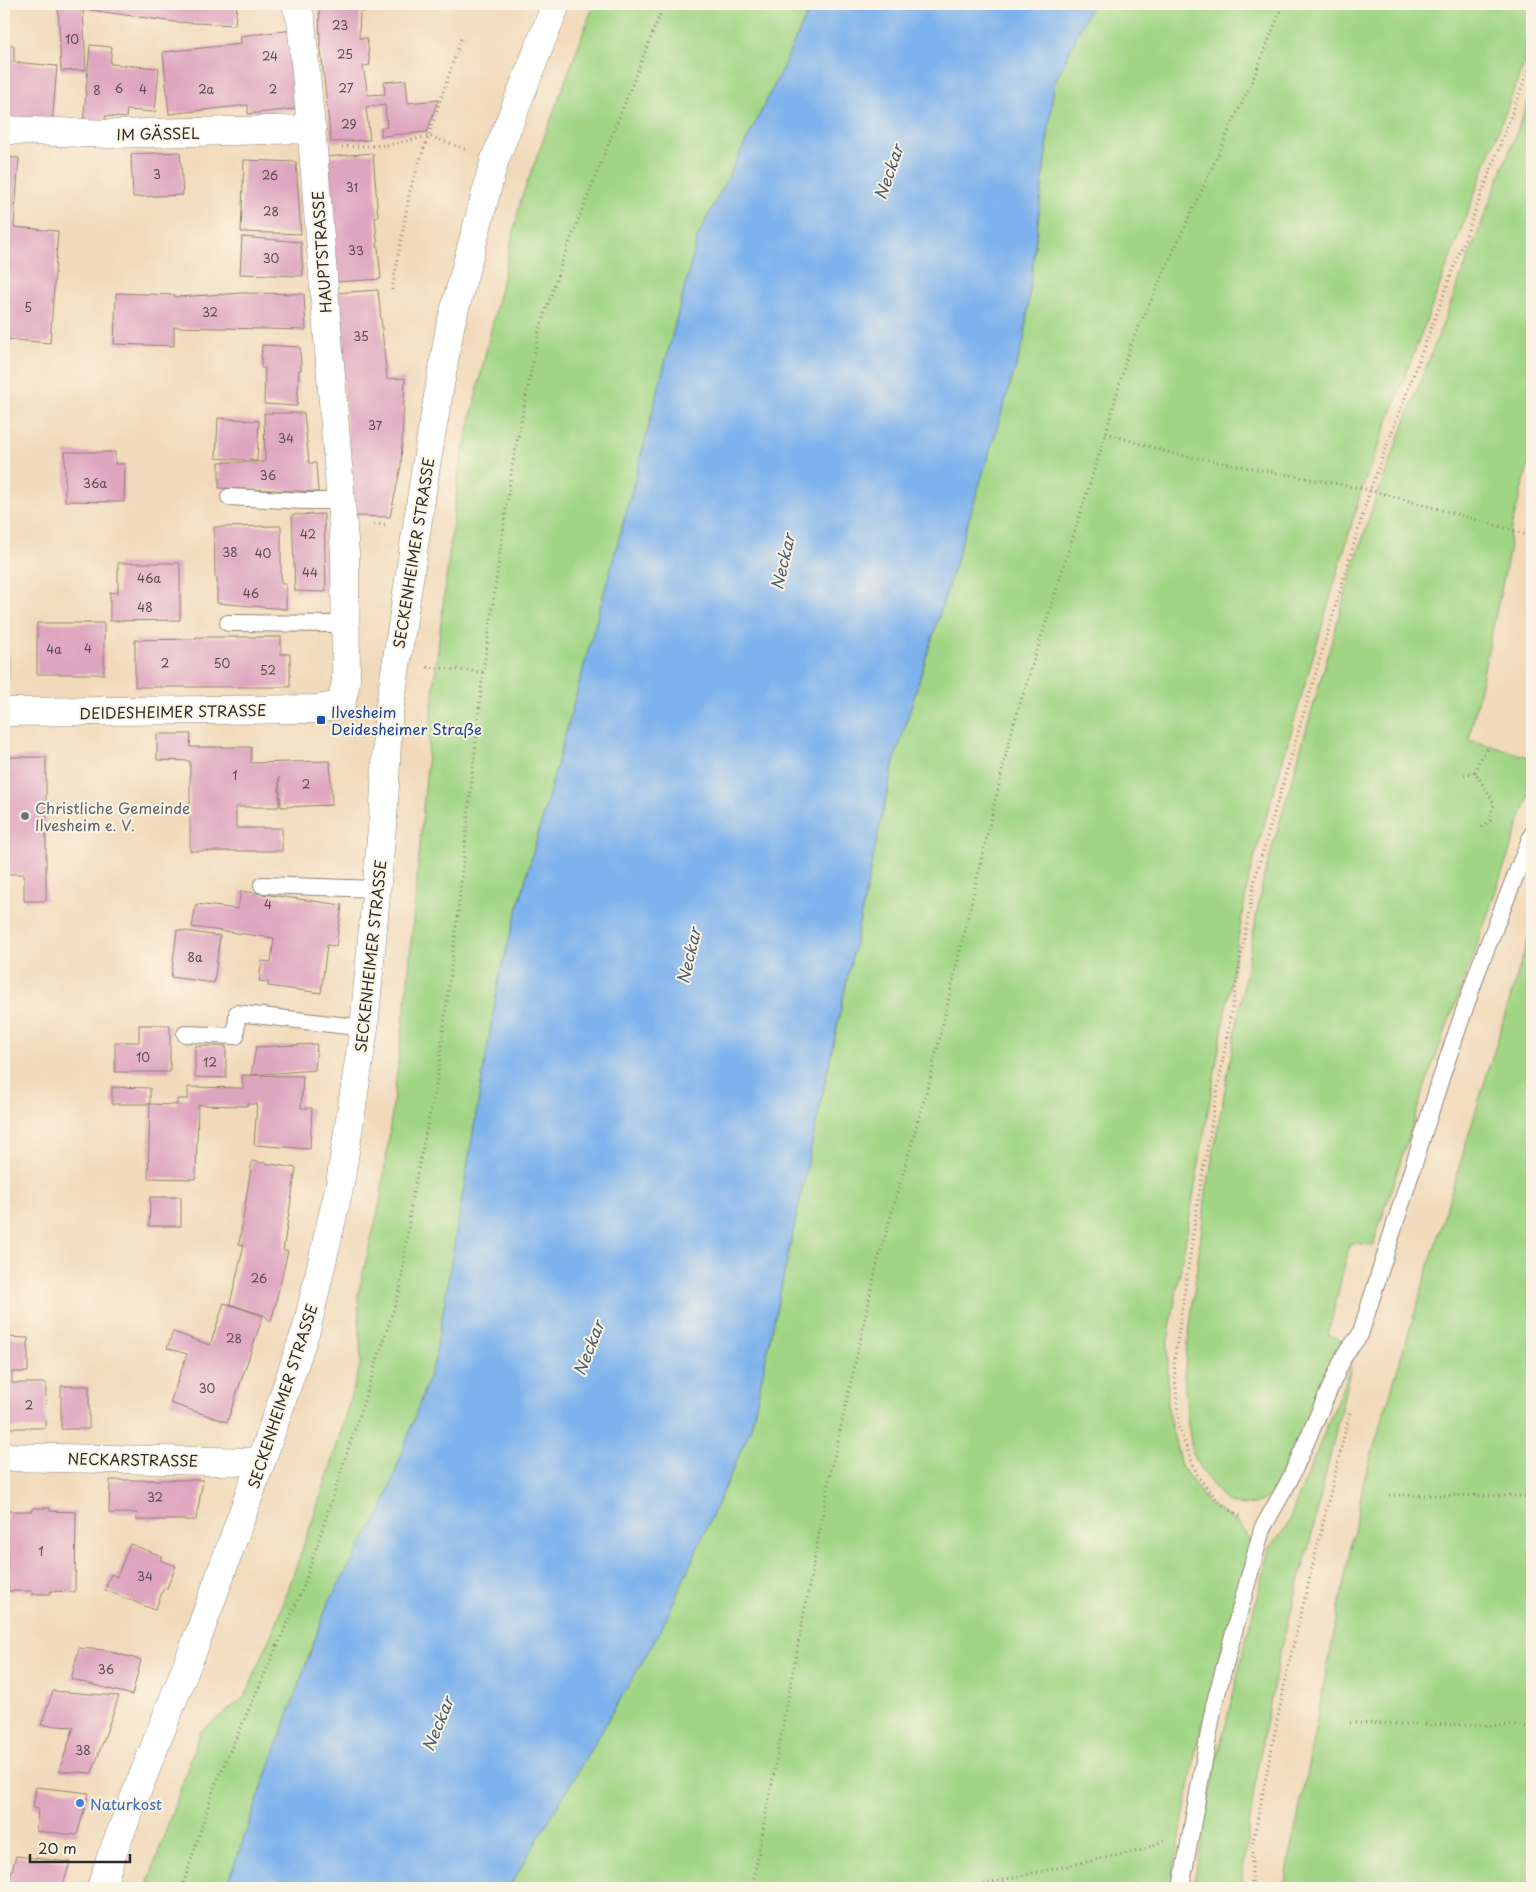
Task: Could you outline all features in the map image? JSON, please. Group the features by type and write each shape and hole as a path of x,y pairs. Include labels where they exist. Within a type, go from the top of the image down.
{"main road":[{"name":"HAUPTSTRASSE","path":"296,4 302,20 313,139 344,553 350,575 345,624 346,682 342,705"},
{"name":"SECKENHEIMER STRASSE","path":"101,1888 111,1856 198,1637 262,1462 310,1318 340,1184 364,1028 384,805 388,719 426,466 450,327 495,159 556,4"},
{"name":"IM GÄSSEL","path":"4,130 313,139"},
{"name":"DEIDESHEIMER STRASSE","path":"4,712 317,709 342,705"},
{"name":"NECKARSTRASSE","path":"4,1457 262,1462"}],"lane":[{"path":"229,497 304,501 341,500"},
{"path":"228,623 345,624"},
{"path":"1181,1888 1214,1705 1262,1529 1289,1481 1345,1354 1360,1335 1445,1066 1478,970 1532,834"},
{"path":"262,885 377,889"},
{"path":"185,1034 236,1036 236,1013 364,1028"}],"path":[{"path":"182,1888 215,1785 303,1588 400,1290 412,1197 437,1081 458,912 483,672 512,467 539,331 564,256 664,4"},
{"path":"752,1888 830,1476 877,1264 930,1079 1012,729 1106,432 1130,346 1256,72 1283,4"},
{"path":"392,290 410,190 462,36"},
{"path":"1262,1529 1221,1504 1198,1477 1179,1428 1174,1362 1199,1194 1255,878 1370,490 1532,60"},
{"path":"313,139 388,145 429,136 466,149"},
{"path":"1106,432 1170,453 1370,490 1532,537"},
{"path":"428,667 483,672"},
{"path":"1479,830 1490,820 1494,803 1475,772 1478,761 1490,746"},
{"path":"1464,775 1475,772"},
{"path":"1252,1888 1252,1847 1288,1666 1351,1406"},
{"path":"1389,1495 1532,1496"},
{"path":"1350,1723 1532,1726"},
{"path":"969,1888 1142,1850 1192,1828"}],"green space":[{"path":"594,4 812,4 771,92 698,236 630,498 500,973 435,1359 382,1510 328,1603 226,1888 146,1888 200,1732 245,1697 278,1619 329,1472 361,1362 358,1294 381,1198 406,1000 435,674 459,469 521,199"},
{"path":"1092,4 1532,4 1532,43 1361,492 1249,876 1168,1341 1168,1412 1181,1466 1208,1503 1241,1525 1251,1542 1195,1754 1171,1888 509,1888 661,1630 751,1428 893,765 1024,340 1054,84"},
{"path":"1532,92 1532,451 1509,536 1510,548 1469,740 1532,758 1532,786 1474,954 1427,1080 1373,1245 1350,1243 1328,1335 1342,1340 1317,1399 1293,1452 1271,1492 1263,1501 1254,1504 1244,1505 1226,1502 1207,1478 1193,1454 1188,1425 1184,1376 1206,1193 1263,880 1352,571 1375,500"},
{"path":"1532,926 1532,1888 1284,1888 1364,1480"},
{"path":"1351,1366 1310,1542 1281,1647 1256,1775 1241,1888 1193,1888 1217,1759 1269,1548 1286,1528"}],"water":[{"name":"Neckar","path":"812,4 1092,4 1054,84 1024,340 893,765 751,1428 661,1630 509,1888 226,1888 328,1603 382,1510 435,1359 500,973 630,498 698,236 771,92"}],"building":[{"path":"58,4 237,4 235,25 175,22 83,9 86,70 61,71"},
{"path":"319,4 369,4 369,11 360,12 359,38 367,38 370,65 363,66 368,95 385,94 384,82 406,80 408,103 438,100 427,132 381,136 381,128 387,127 385,105 366,107 370,140 331,142 320,42"},
{"path":"294,30 303,108 248,114 248,105 169,114 163,52 241,44 240,36"},
{"path":"4,45 14,45 14,62 57,66 52,126 4,122"},
{"path":"90,45 112,47 110,64 159,68 155,112 127,110 126,118 106,116 104,127 83,125"},
{"path":"180,152 183,195 133,197 131,154"},
{"path":"373,153 378,217 375,218 381,279 336,282 326,157"},
{"path":"4,157 19,158 14,227 58,231 50,343 4,339"},
{"path":"244,160 296,162 301,234 241,232"},
{"path":"242,237 301,242 303,276 240,274"},
{"path":"378,290 387,379 405,378 401,466 390,517 354,516 336,293"},
{"path":"116,293 175,295 175,297 244,293 304,294 306,330 174,327 174,346 114,344"},
{"path":"262,345 300,347 301,370 299,370 297,406 264,404 265,368 261,368"},
{"path":"264,413 304,413 309,463 316,463 318,492 219,488 219,462 265,462"},
{"path":"218,418 259,421 257,461 216,458"},
{"path":"65,452 115,452 115,464 125,464 124,502 65,501"},
{"path":"324,514 326,592 295,591 292,515"},
{"path":"281,526 281,584 286,584 286,609 217,603 214,527"},
{"path":"118,563 180,563 180,620 110,621 110,592 118,593"},
{"path":"37,623 104,623 104,674 37,674"},
{"path":"4,632 8,632 9,678 4,678"},
{"path":"196,637 281,637 281,654 290,654 290,687 135,687 135,640 196,639"},
{"path":"157,734 191,734 190,747 251,747 251,763 330,761 332,805 281,807 279,777 279,807 236,807 236,828 282,828 282,851 190,851 190,761 157,760"},
{"name":"Christliche Gemeinde Ilvesheim e. V.","path":"4,757 46,757 46,901 24,901 24,874 4,874"},
{"path":"241,891 342,905 336,946 327,945 321,993 268,986 268,982 259,981 262,961 271,962 274,938 192,927 196,904 238,909"},
{"path":"177,930 220,936 214,983 171,977"},
{"path":"139,1025 170,1025 170,1072 115,1072 115,1042 139,1042"},
{"path":"317,1044 315,1070 251,1075 256,1047"},
{"path":"195,1046 226,1046 226,1078 195,1077"},
{"path":"242,1075 303,1076 301,1108 312,1108 310,1149 254,1145 257,1104 247,1104 247,1106 198,1105 196,1179 148,1178 150,1104 177,1105 177,1099 188,1099 188,1087 243,1088"},
{"path":"112,1087 150,1088 150,1104 112,1104"},
{"path":"252,1161 296,1168 283,1251 288,1251 271,1322 264,1315 230,1304 244,1245 239,1244"},
{"path":"150,1197 181,1197 181,1226 149,1226"},
{"path":"224,1303 263,1316 227,1422 170,1403 187,1354 167,1348 173,1332 210,1345"},
{"path":"4,1337 28,1338 28,1372 12,1372 12,1383 46,1383 45,1428 4,1428"},
{"path":"61,1386 89,1386 89,1429 61,1429"},
{"path":"110,1480 203,1480 196,1520 136,1520 137,1513 109,1513"},
{"path":"32,1508 50,1508 50,1511 76,1512 75,1592 50,1591 50,1594 32,1594 31,1591 6,1591 7,1511 32,1511"},
{"path":"130,1544 162,1556 160,1560 176,1566 155,1610 105,1590 111,1574 117,1577"},
{"path":"79,1648 104,1650 141,1660 132,1695 71,1679"},
{"path":"53,1691 119,1696 92,1773 59,1771 74,1727 41,1725"},
{"path":"36,1787 89,1793 77,1835 36,1831 38,1809 33,1808"},
{"path":"16,1856 70,1862 62,1888 7,1888"}],"place":[{"name":"Ilvesheim Deidesheimer Straße","path":"321,720"},
{"name":"Christliche Gemeinde Ilvesheim e. V.","path":"25,816"},
{"name":"Naturkost","path":"80,1803"}]}
